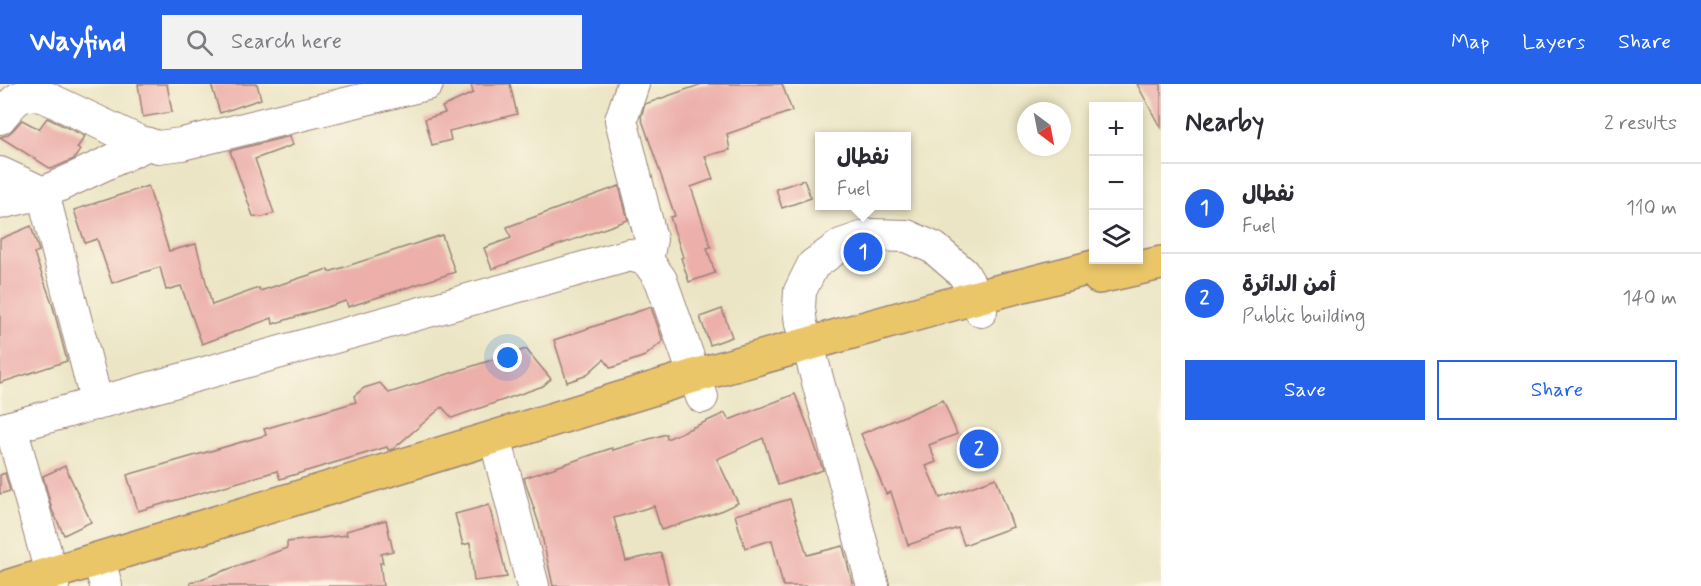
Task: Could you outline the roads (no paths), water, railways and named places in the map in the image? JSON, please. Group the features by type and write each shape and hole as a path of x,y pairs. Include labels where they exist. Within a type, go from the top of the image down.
{"main road":[{"path":"10,586 81,578 498,447 810,353 1147,257"}],"street":[{"path":"0,118 18,96 33,94 45,97 138,141 158,147 182,144 426,84"},
{"path":"633,84 621,120 651,239 647,260"},
{"path":"0,203 43,193 148,144"},
{"path":"0,172 43,193 97,404"},
{"path":"873,586 801,324 800,291 813,265 841,245 870,235 907,236 934,248 963,273 979,304"},
{"path":"81,578 5,429 630,255 647,260 661,280 698,387"},
{"path":"498,447 533,586"}],"place":[{"name":"نفطال","path":"863,252"},
{"name":"أمن الدائرة","path":"979,449"}]}
